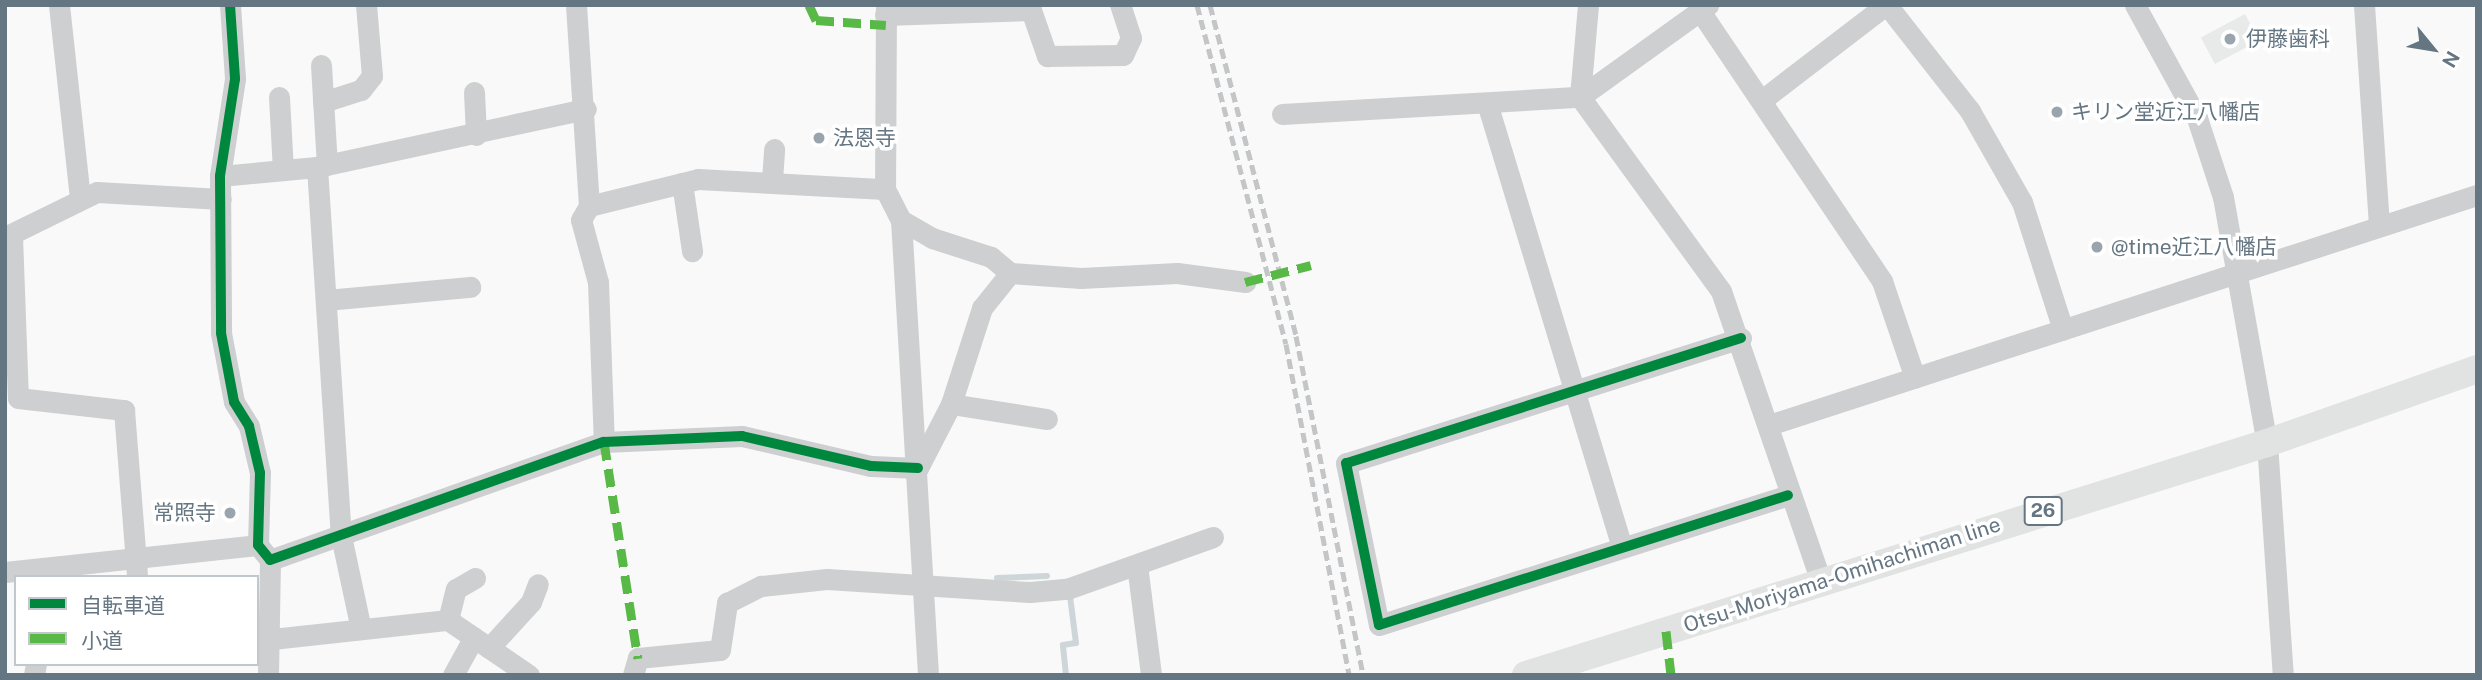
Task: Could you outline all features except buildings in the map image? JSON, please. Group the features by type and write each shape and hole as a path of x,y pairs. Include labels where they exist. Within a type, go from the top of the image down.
{"main road":[{"name":"Otsu-Moriyama-Omihachiman line","path":"1526,675 2267,443 2477,369"}],"street":[{"path":"58,5 80,198"},
{"path":"229,5 235,79 220,176 221,333 234,402 249,426 260,473 272,639 268,675"},
{"path":"323,102 361,90 372,76 366,5"},
{"path":"576,5 586,110 589,206 581,220 598,282 604,442"},
{"path":"928,675 918,468 901,220 885,190 886,10 1031,10 1048,56 1123,55 1131,38 1120,5"},
{"path":"1588,5 1580,97 1721,291 1741,338 1788,495 1821,582"},
{"path":"1762,100 1887,5 1970,111 2022,202 2063,330"},
{"path":"2135,5 2197,118 2239,270 2267,443 2283,675"},
{"path":"2364,5 2379,225"},
{"path":"1282,114 1580,97 1704,8 1882,281 1915,378"},
{"path":"321,65 326,300 341,536 361,629"},
{"path":"474,92 475,135"},
{"path":"279,97 283,170"},
{"path":"1487,103 1621,545"},
{"path":"220,176 322,166 586,110"},
{"path":"772,180 774,149"},
{"path":"589,206 682,183 772,180 885,190"},
{"path":"682,183 692,251"},
{"path":"136,568 124,410 18,398 9,237 80,198 97,192 221,199"},
{"path":"1769,425 2239,270 2477,195"},
{"path":"901,220 932,238 991,257 1010,273 1081,278 1177,272 1245,282"},
{"path":"918,468 951,404 982,308 1010,273"},
{"path":"326,300 470,287"},
{"path":"1741,338 1346,463 1379,625 1621,545 1788,495"},
{"path":"951,404 1047,419"},
{"path":"5,572 136,568 264,553 341,536 604,442 742,436 871,466 918,468"},
{"path":"633,675 638,658 720,650 727,603 761,586 827,579 1055,590 1137,565 1213,537"},
{"path":"1137,565 1151,675"},
{"path":"448,620 456,589 475,578"},
{"path":"453,675 482,643 531,601 538,584"},
{"path":"272,639 448,620 529,675"}],"shaded area":[{"name":"伊藤歯科","path":"2245,14 2259,40 2215,64 2201,37"}],"waterway":[{"path":"997,578 1047,576"},
{"path":"1066,675 1063,645 1076,643 1070,596"}],"railway":[{"path":"1197,5 1286,344 1349,675"},
{"path":"1210,5 1296,336 1363,675"}],"marked path":[{"path":"809,5 816,20 886,25"},
{"path":"1245,282 1311,265"},
{"path":"604,442 638,658"},
{"path":"1666,631 1671,675"}],"cycle path":[{"path":"230,5 235,79 220,176 221,333 234,402 249,426 260,473 258,545 270,560 604,442 742,436 871,466 918,468"},
{"path":"1741,338 1346,463 1379,625 1788,495"}],"place":[{"name":"伊藤歯科","path":"2230,39"},
{"name":"キリン堂近江八幡店","path":"2057,112"},
{"name":"法恩寺","path":"819,138"},
{"name":"@time近江八幡店","path":"2097,247"},
{"name":"常照寺","path":"230,513"}]}
